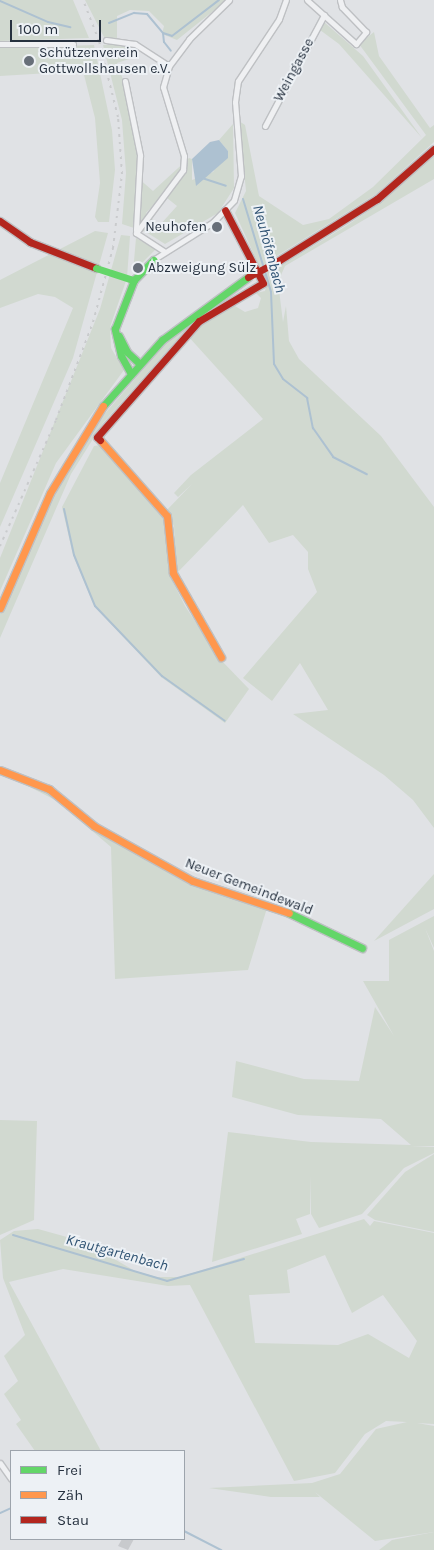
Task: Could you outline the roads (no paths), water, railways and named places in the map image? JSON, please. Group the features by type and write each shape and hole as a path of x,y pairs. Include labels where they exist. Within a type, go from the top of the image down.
{"street":[{"path":"136,233 183,170 184,156 163,87 169,66 189,39 229,0"},
{"path":"130,372 117,345 117,321 134,280 164,251 225,210 234,200 241,176 235,102 238,81 279,19 286,0"},
{"path":"306,0 356,44 366,32 342,7 340,0"},
{"name":"Weingasse","path":"265,126 324,15"},
{"path":"106,40 134,44 169,66"},
{"path":"0,44 73,44"},
{"path":"125,81 140,155 136,233"},
{"path":"0,608 67,460 99,410 130,372 185,320 248,278 377,199 434,149"},
{"path":"221,657 178,586 173,573 171,526 166,516 97,438 199,321 262,283 225,210"},
{"path":"0,221 30,242 96,268 134,280"},
{"path":"136,233 164,251"},
{"path":"117,321 122,343 139,363"},
{"name":"Neuer Gemeindewald","path":"0,770 49,789 94,826 192,881 288,913 362,948"},
{"path":"0,1462 10,1477"}],"water":[{"path":"219,140 228,151 228,158 196,186 192,159 210,142"}],"waterway":[{"name":"Neuhöfenbach","path":"109,23 134,13 147,14 163,33 172,36 219,0"},
{"path":"0,1 48,22 70,27"},
{"name":"Neuhöfenbach","path":"163,33 164,42 171,51"},
{"name":"Neuhöfenbach","path":"202,178 226,186"},
{"name":"Neuhöfenbach","path":"243,199 271,292 274,364 283,379 307,398 313,428 333,457 367,474"},
{"path":"64,509 74,555 95,606 162,676 225,721"},
{"name":"Krautgartenbach","path":"13,1235 167,1281 244,1259"},
{"path":"0,1513 10,1508"},
{"path":"185,1532 221,1550"}],"railway":[{"path":"0,546 56,420 93,322 113,248 122,174 118,117 99,41 83,0"}],"place":[{"name":"Schützenverein Gottwollshausen e.V.","path":"29,61"},
{"name":"Neuhofen","path":"217,227"},
{"name":"Abzweigung Sülz","path":"138,268"}]}
